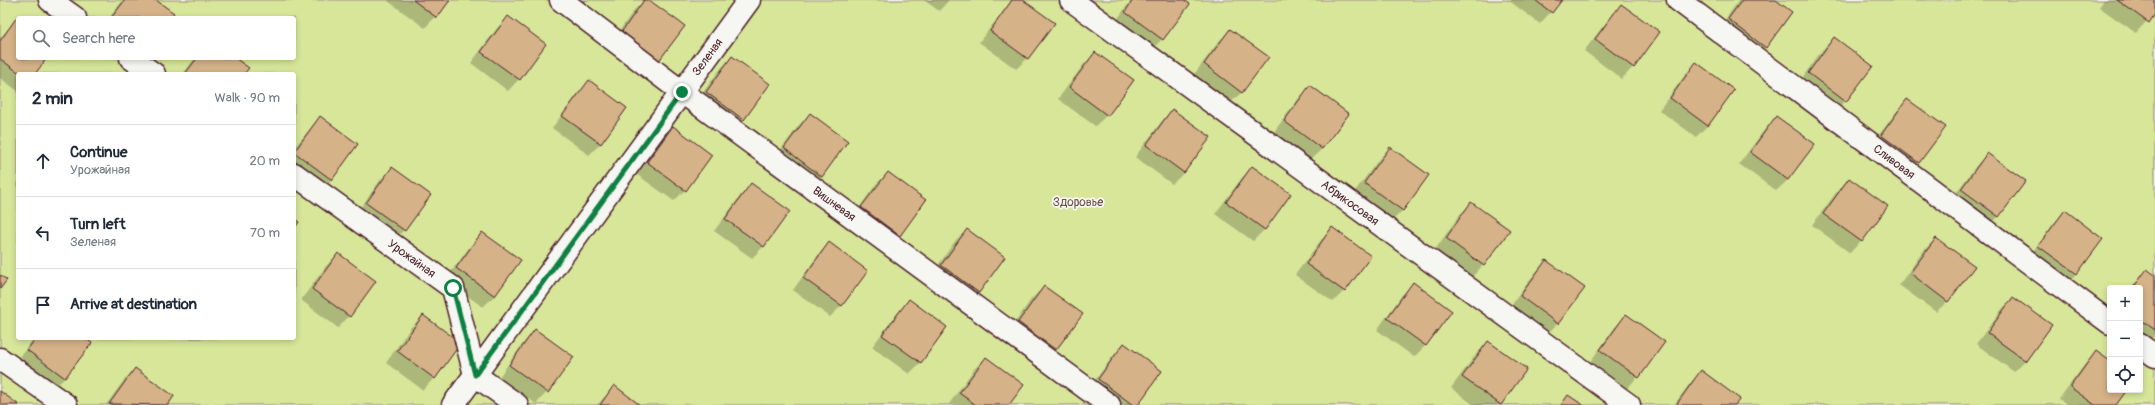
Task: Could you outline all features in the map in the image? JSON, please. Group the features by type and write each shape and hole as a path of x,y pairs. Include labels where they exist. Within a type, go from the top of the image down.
{"street":[{"path":"50,0 72,16"},
{"name":"Вишневая","path":"561,0 682,92 1109,405"},
{"name":"Зеленая","path":"453,405 750,0"},
{"name":"Абрикосовая","path":"1071,0 1629,405"},
{"name":"Сливовая","path":"1678,0 2107,321"},
{"path":"134,60 151,72"},
{"name":"Урожайная","path":"296,175 453,288 475,375"},
{"path":"2143,347 2155,356"},
{"path":"0,359 66,405"},
{"path":"475,375 517,405"}],"green space":[{"name":"Здоровье","path":"0,0 2155,0 2155,405 0,405"}],"building":[{"path":"125,0 156,0 174,13 172,16 113,16"},
{"path":"413,0 450,0 437,18"},
{"path":"644,0 649,0 685,26 658,62 620,34"},
{"path":"1012,0 1023,0 1055,23 1028,59 990,31"},
{"path":"1133,0 1184,0 1190,4 1163,40 1125,12"},
{"path":"1535,0 1562,0 1552,13"},
{"path":"1742,0 1776,0 1792,12 1766,48 1728,19"},
{"path":"2117,0 2155,0 2155,14 2149,23"},
{"path":"1621,4 1660,32 1634,68 1595,39"},
{"path":"508,16 546,44 520,80 481,52"},
{"path":"16,18 16,60 46,60 36,72 18,72 0,59 0,41"},
{"path":"1230,29 1269,57 1242,93 1204,64"},
{"path":"1834,37 1873,66 1846,102 1808,73"},
{"path":"1095,52 1134,80 1108,116 1069,87"},
{"path":"732,56 770,84 744,120 706,92"},
{"path":"196,60 238,60 249,68 246,72 186,72"},
{"path":"1696,62 1734,90 1708,126 1670,98"},
{"path":"589,80 627,108 601,144 562,116"},
{"path":"1310,85 1349,114 1322,149 1284,121"},
{"path":"1907,99 1946,127 1919,163 1881,135"},
{"path":"1172,109 1211,137 1184,173 1146,145"},
{"path":"810,113 848,141 822,177 784,148"},
{"path":"320,116 358,144 332,180 296,153 296,149"},
{"path":"1776,116 1815,144 1788,180 1750,152"},
{"path":"673,126 712,155 686,191 647,162"},
{"path":"1390,147 1429,175 1403,211 1364,183"},
{"path":"1987,153 2026,181 1999,217 1961,189"},
{"path":"1252,166 1291,194 1265,230 1226,202"},
{"path":"392,167 431,195 405,231 366,203"},
{"path":"888,172 926,200 900,236 861,207"},
{"path":"1849,178 1888,206 1862,242 1823,214"},
{"path":"751,183 790,211 764,247 725,219"},
{"path":"1471,202 1510,230 1484,266 1446,238"},
{"path":"2065,210 2103,239 2077,274 2038,246"},
{"path":"1332,227 1371,256 1345,292 1306,264"},
{"path":"967,229 1005,257 979,293 941,265"},
{"path":"482,232 521,260 495,296 456,268"},
{"path":"1936,238 1975,266 1948,302 1910,273"},
{"path":"829,242 868,271 842,306 803,278"},
{"path":"338,253 376,281 350,317 312,289"},
{"path":"1546,260 1585,288 1558,324 1520,296"},
{"path":"2147,269 2155,275 2155,330 2143,321 2143,285 2135,285"},
{"path":"0,275 7,280 0,289"},
{"path":"1413,282 1452,311 1426,346 1387,318"},
{"path":"1044,286 1083,314 1056,350 1018,322"},
{"path":"2013,297 2052,325 2026,361 1987,333"},
{"path":"909,299 947,327 921,363 882,335"},
{"path":"1626,314 1665,342 1639,378 1600,350"},
{"path":"423,315 461,343 435,379 397,351"},
{"path":"535,329 574,357 548,393 509,365"},
{"path":"34,340 88,340 92,343 65,378 27,350"},
{"path":"1488,341 1527,369 1501,405 1462,377"},
{"path":"1124,343 1162,371 1138,405 1133,405 1098,379"},
{"path":"2096,351 2107,359 2107,393 2125,393 2116,405 2095,405 2070,387"},
{"path":"986,357 1024,385 1009,405 976,405 959,393"},
{"path":"135,368 174,396 168,405 109,404"},
{"path":"1701,370 1740,399 1735,405 1676,405"},
{"path":"614,385 640,405 600,405"},
{"path":"0,391 19,405 0,405"},
{"path":"1568,395 1583,405 1561,405"}],"route":[{"path":"453,288 475,375 682,92"}]}
